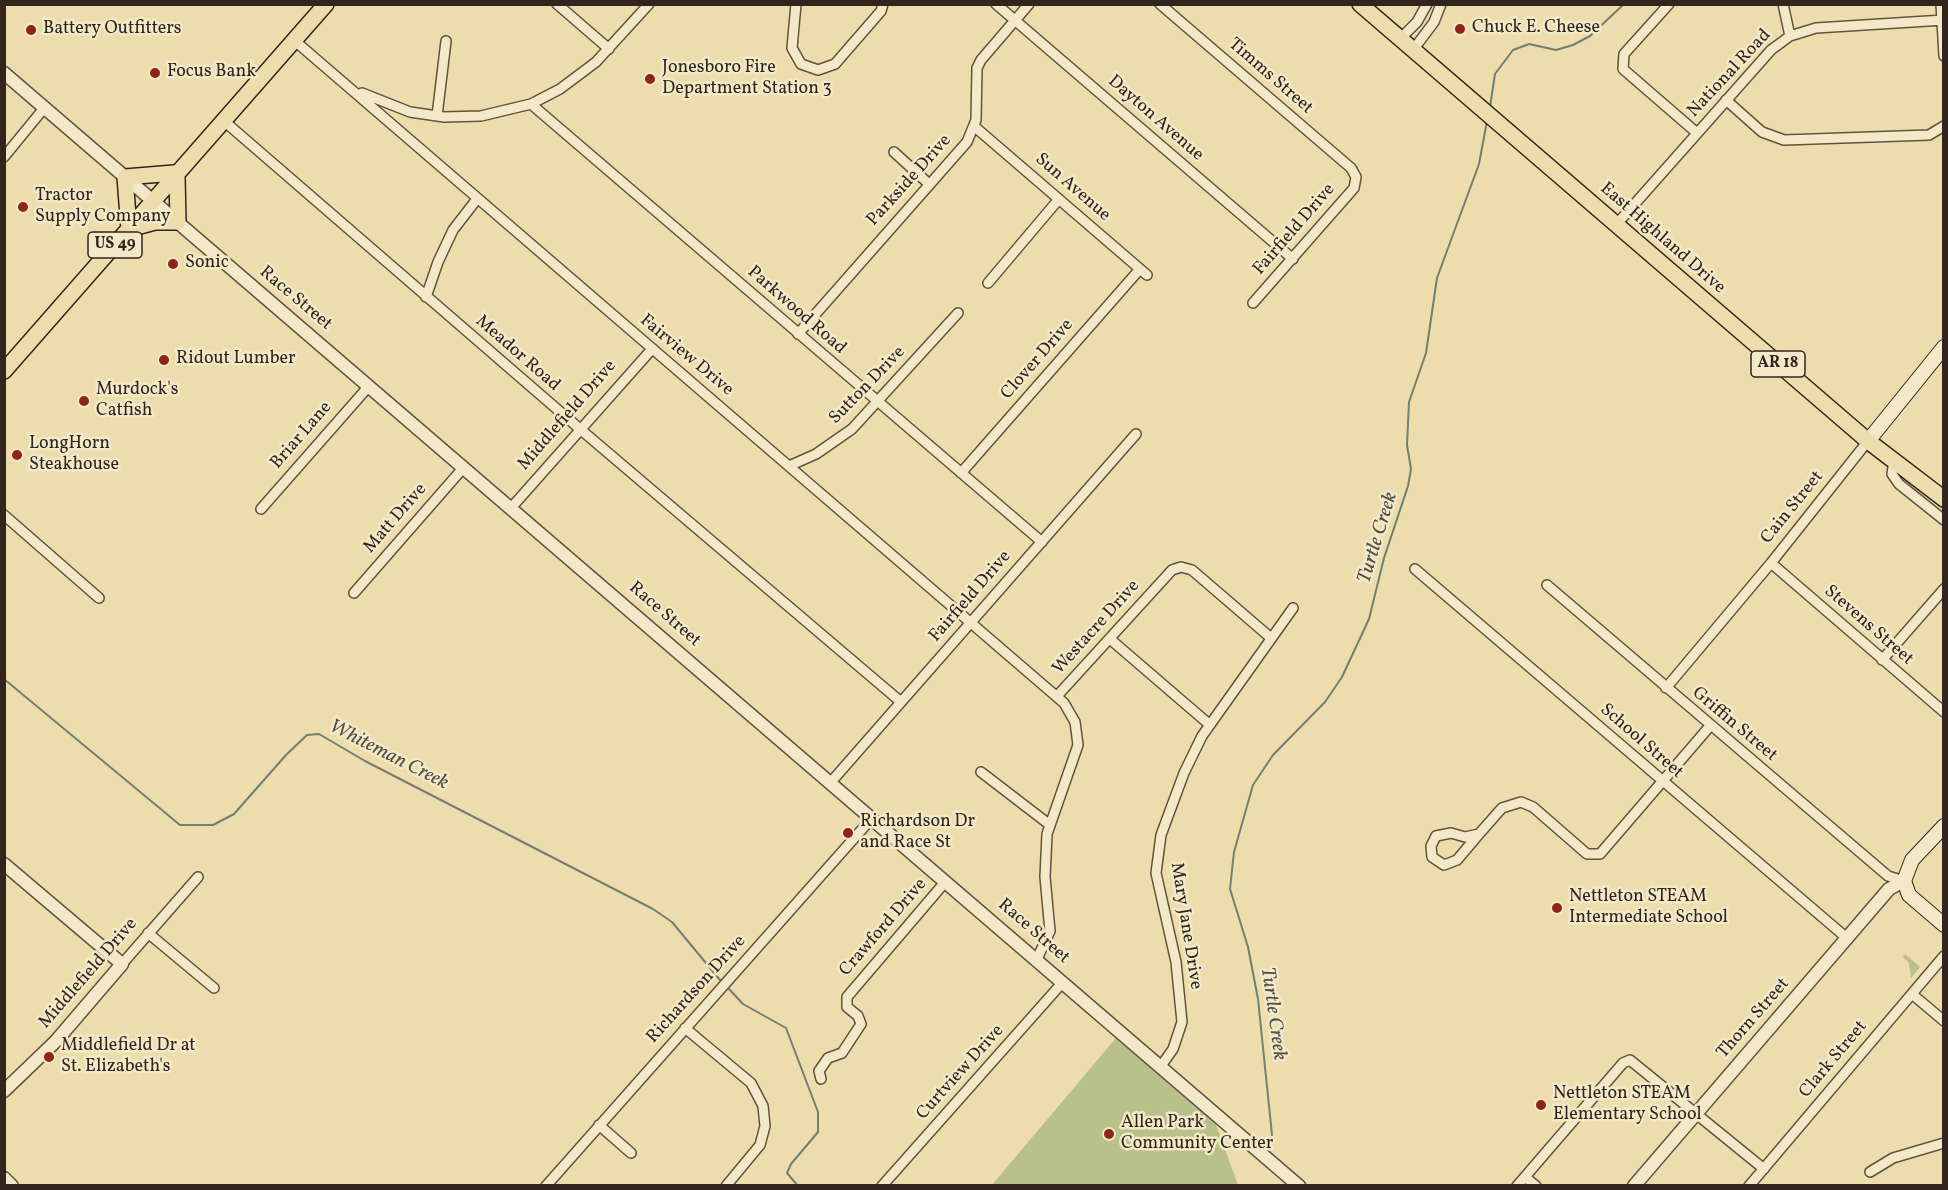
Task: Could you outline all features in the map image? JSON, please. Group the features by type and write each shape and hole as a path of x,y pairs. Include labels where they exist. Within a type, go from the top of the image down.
{"main road":[{"name":"US 49","path":"4,371 327,4"},
{"name":"East Highland Drive","path":"1360,4 1868,441 1944,498"},
{"path":"177,175 178,222 155,222 129,229 125,177 177,175"},
{"name":"Cain Street","path":"1868,441 1944,347"},
{"path":"1944,826 1912,860 1904,881 1908,895 1944,925"}],"street":[{"path":"557,4 609,49"},
{"path":"351,89 390,106 437,116 481,116 531,104 560,89 609,49 649,4"},
{"path":"796,4 792,48 801,64 818,70 835,64 881,11 883,4"},
{"name":"Dayton Avenue","path":"996,4 1293,259"},
{"name":"Parkside Drive","path":"798,334 967,142 975,127 977,68 981,60 1029,4"},
{"name":"Timms Street","path":"1160,4 1351,168 1356,177"},
{"path":"1400,39 1417,22 1427,4"},
{"path":"1413,50 1434,22 1441,4"},
{"path":"1669,4 1624,54 1622,62 1626,73 1697,133"},
{"path":"1783,4 1790,36"},
{"path":"1941,4 1944,56"},
{"name":"National Road","path":"1616,225 1771,50 1790,36 1816,28 1943,20"},
{"path":"437,116 446,40"},
{"name":"Fairview Drive","path":"295,41 651,349 1058,696"},
{"name":"Race Street","path":"4,73 1299,1185"},
{"path":"1726,100 1762,132 1784,140 1913,136 1934,134 1944,126"},
{"name":"Parkwood Road","path":"531,104 1042,542"},
{"path":"4,157 45,107"},
{"name":"Meador Road","path":"224,121 426,297 900,702"},
{"name":"Sun Avenue","path":"975,127 1144,272"},
{"path":"894,152 929,184"},
{"name":"Fairfield Drive","path":"1253,303 1354,188 1356,177"},
{"path":"426,297 453,230 477,199"},
{"path":"988,283 1059,199"},
{"name":"Clover Drive","path":"961,473 1144,272"},
{"name":"Sutton Drive","path":"789,466 835,442 879,402 958,313"},
{"name":"Middlefield Drive","path":"512,508 651,349"},
{"name":"Briar Lane","path":"261,509 369,386"},
{"name":"Fairfield Drive","path":"831,782 1136,434"},
{"name":"Cain Street","path":"1666,688 1771,563 1868,441"},
{"path":"1894,461 1892,474 1899,484 1944,520"},
{"name":"Matt Drive","path":"354,593 464,467"},
{"path":"4,515 99,598"},
{"name":"Stevens Street","path":"1771,563 1944,712"},
{"name":"Westacre Drive","path":"1037,959 1050,930 1044,847 1078,745 1078,734 1071,712 1058,696 1172,570 1181,567 1192,570 1271,638"},
{"name":"School Street","path":"1414,569 1848,939"},
{"name":"Griffin Street","path":"1547,585 1888,876 1904,881"},
{"path":"1882,660 1944,589"},
{"name":"Mary Jane Drive","path":"1161,1066 1173,1049 1182,1022 1176,962 1159,894 1156,860 1161,835 1184,773 1210,725 1293,608"},
{"path":"1110,639 1210,725"},
{"path":"1479,834 1465,837 1440,834 1431,846 1432,857 1448,865 1457,860 1502,808 1518,802 1533,807 1583,852 1592,855 1602,852 1710,726"},
{"path":"981,772 1050,825"},
{"name":"Richardson Drive","path":"546,1185 872,818"},
{"path":"4,864 122,964"},
{"name":"Middlefield Drive","path":"4,1091 56,1041 198,877"},
{"name":"Crawford Drive","path":"821,1080 819,1071 828,1058 842,1053 861,1024 858,1016 847,1007 845,1002 847,997 946,881"},
{"name":"Thorn Street","path":"1634,1185 1889,889 1904,881"},
{"path":"148,933 214,988"},
{"name":"Clark Street","path":"1749,1185 1944,956"},
{"name":"Curtview Drive","path":"882,1185 1063,982"},
{"path":"1912,994 1944,1021"},
{"path":"685,1028 751,1083 764,1106 765,1126 760,1145 726,1185"},
{"path":"1517,1185 1628,1060 1635,1061 1764,1169"},
{"path":"598,1125 631,1153"},
{"path":"1870,1172 1893,1158 1944,1143"},
{"path":"1525,1177 1536,1185"},
{"path":"4,1178 12,1185"}],"green space":[{"path":"1905,954 1920,967 1911,978 1909,963 1903,957"},
{"path":"1121,1032 1210,1108 1238,1185 991,1186"}],"waterway":[{"name":"Turtle Creek","path":"1490,107 1495,74 1513,50 1529,44 1556,50 1573,45 1590,36 1624,4"},
{"name":"Turtle Creek","path":"1272,1135 1258,999 1248,947 1230,889 1234,852 1253,785 1273,755 1325,702 1342,677 1369,619 1384,558 1408,486 1411,469 1407,445 1409,402 1426,353 1437,278 1479,164 1487,121"},
{"name":"Whiteman Creek","path":"4,679 180,825 213,825 234,814 286,755 307,735 319,734 365,761 653,909 672,922 720,980"},
{"name":"Whiteman Creek","path":"729,989 743,1004 786,1028 818,1112 818,1132 791,1164 787,1173 798,1186"}],"place":[{"name":"Chuck E. Cheese","path":"1460,29"},
{"name":"Battery Outfitters","path":"31,30"},
{"name":"Focus Bank","path":"155,73"},
{"name":"Jonesboro Fire Department Station 3","path":"650,79"},
{"name":"Tractor Supply Company","path":"23,207"},
{"name":"Sonic","path":"173,264"},
{"name":"Ridout Lumber","path":"164,360"},
{"name":"Murdock's Catfish","path":"84,401"},
{"name":"LongHorn Steakhouse","path":"17,455"},
{"name":"Richardson Dr and Race St","path":"848,833"},
{"name":"Nettleton STEAM Intermediate School","path":"1557,908"},
{"name":"Middlefield Dr at St. Elizabeth's","path":"49,1057"},
{"name":"Nettleton STEAM Elementary School","path":"1541,1105"},
{"name":"Allen Park Community Center","path":"1109,1134"}]}
